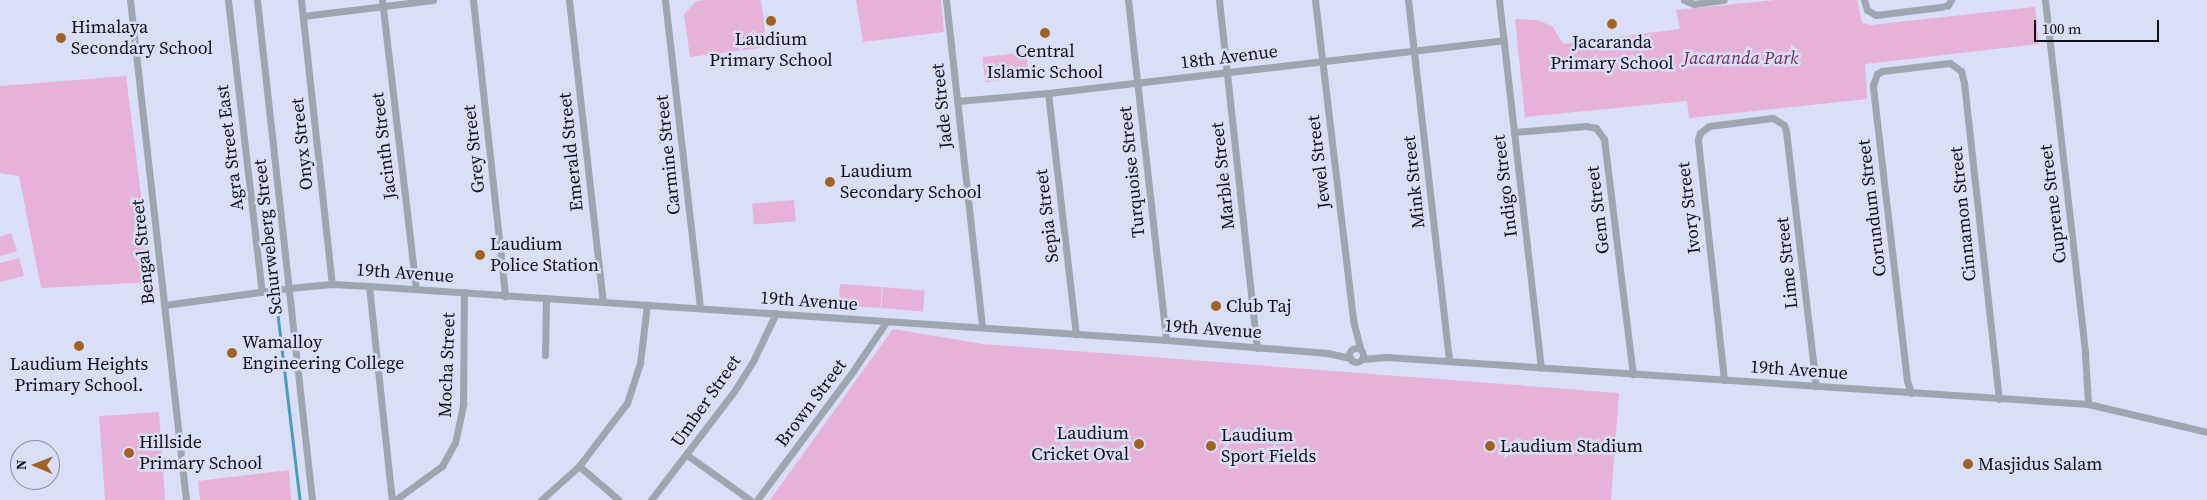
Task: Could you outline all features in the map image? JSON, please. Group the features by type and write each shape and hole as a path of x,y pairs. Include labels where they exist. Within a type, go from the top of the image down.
{"street":[{"name":"Bengal Street","path":"130,0 186,500"},
{"name":"Agra Street East","path":"228,0 262,292"},
{"name":"Schurweberg Street","path":"257,0 312,500"},
{"name":"Onyx Street","path":"301,0 332,284"},
{"path":"302,16 382,3 433,0"},
{"name":"Grey Street","path":"473,0 505,296"},
{"name":"Emerald Street","path":"569,0 603,301"},
{"name":"Carmine Street","path":"665,0 700,307"},
{"name":"Jade Street","path":"946,0 982,327"},
{"name":"Turquoise Street","path":"1128,0 1166,340"},
{"name":"Marble Street","path":"1219,0 1257,348"},
{"name":"Jewel Street","path":"1315,0 1353,321 1362,359"},
{"name":"Mink Street","path":"1408,0 1449,361"},
{"name":"Indigo Street","path":"1499,0 1541,368"},
{"path":"1684,0 1694,4 1724,0"},
{"path":"1864,0 1867,10 1876,15 1941,7 1948,5 1951,0"},
{"name":"Cuprene Street","path":"2044,0 2084,343 2088,404"},
{"name":"Jacinth Street","path":"382,3 416,288"},
{"name":"18th Avenue","path":"957,101 1048,93 1504,40"},
{"name":"Cinnamon Street","path":"1918,66 1950,63 1961,71 1963,76 1999,400"},
{"name":"Corundum Street","path":"1907,393 1873,85 1877,74 1882,71 1918,66"},
{"name":"Sepia Street","path":"1048,93 1076,334"},
{"name":"Ivory Street","path":"1724,380 1698,139 1704,129 1709,126 1773,118 1784,125 1787,137"},
{"name":"Gem Street","path":"1514,132 1586,126 1596,128 1604,139 1633,374"},
{"name":"Lime Street","path":"1787,137 1816,386"},
{"name":"19th Avenue","path":"164,305 332,284 700,307 1327,353 1351,352 1361,349 1386,357"},
{"path":"369,286 393,500"},
{"name":"Mocha Street","path":"393,500 442,466 455,443 463,404 464,292"},
{"path":"545,354 546,298"},
{"path":"541,500 579,466 627,403 635,385 644,345 647,304"},
{"name":"Umber Street","path":"651,500 687,455 746,374 776,313"},
{"name":"Jewel Street","path":"1351,352 1353,321"},
{"name":"Brown Street","path":"757,500 853,371 886,322"},
{"name":"19th Avenue","path":"1351,352 1355,362 1362,359 1386,357 1999,400 2088,404 2207,432"},
{"path":"687,455 750,500"},
{"path":"579,466 618,500"}],"green space":[{"path":"761,0 767,47 690,57 684,14 697,1"},
{"path":"856,0 941,0 944,32 863,42"},
{"name":"Jacaranda Park","path":"1775,0 1857,0 1862,23 1872,25 2035,7 2039,44 1865,64 1867,99 1689,118 1687,101 1525,117 1515,19 1538,20 1553,27 1563,44 1680,29 1676,10"},
{"path":"1026,52 1029,77 985,82 982,57"},
{"path":"126,76 152,282 41,288 19,176 0,173 0,86"},
{"path":"794,200 796,221 754,225 752,204"},
{"path":"11,233 17,251 0,256 0,237"},
{"path":"19,258 24,276 0,282 0,263"},
{"path":"840,284 882,287 880,308 839,305"},
{"path":"883,287 925,291 923,312 881,308"},
{"name":"Laudium Sport Fields","path":"893,329 982,344 1619,393 1611,500 770,500"},
{"path":"159,412 165,500 105,500 99,416"},
{"path":"289,470 291,500 200,500 198,481"}],"waterway":[{"path":"276,298 300,500"}],"place":[{"name":"Laudium Primary School","path":"771,21"},
{"name":"Jacaranda Primary School","path":"1612,24"},
{"name":"Central Islamic School","path":"1045,33"},
{"name":"Himalaya Secondary School","path":"61,38"},
{"name":"Laudium Secondary School","path":"830,182"},
{"name":"Laudium Police Station","path":"480,255"},
{"name":"Club Taj","path":"1216,306"},
{"name":"Laudium Heights Primary School.","path":"79,346"},
{"name":"Wamalloy Engineering College","path":"232,353"},
{"name":"Laudium Cricket Oval","path":"1139,444"},
{"name":"Laudium Sport Fields","path":"1211,446"},
{"name":"Laudium Stadium","path":"1490,446"},
{"name":"Hillside Primary School","path":"129,453"},
{"name":"Masjidus Salam","path":"1968,464"}]}
